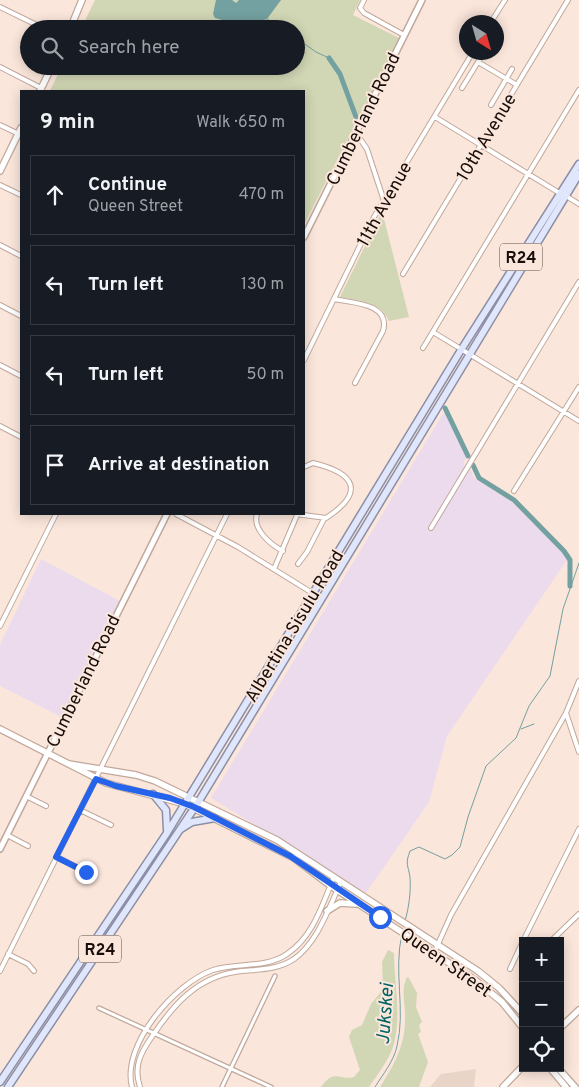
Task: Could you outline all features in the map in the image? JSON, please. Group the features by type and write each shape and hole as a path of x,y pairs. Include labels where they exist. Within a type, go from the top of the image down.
{"main road":[{"path":"74,20 82,0"},
{"path":"40,90 48,75"},
{"path":"0,171 20,132"},
{"name":"Albertina Sisulu Road","path":"8,1087 198,801 468,354 563,195 579,164"},
{"name":"Albertina Sisulu Road","path":"0,1082 167,833 461,350 563,195 579,174"},
{"name":"Queen Street","path":"0,729 96,779 194,807 290,856 331,886 414,939 494,995 522,1027"},
{"name":"Queen Street","path":"67,763 144,777 190,796 278,840 483,975 499,988 519,1010"},
{"path":"153,794 167,813 167,833"},
{"path":"176,834 192,822 215,818"},
{"path":"327,911 340,903 360,905"},
{"path":"561,1027 579,1010"},
{"path":"503,1087 519,1070"},
{"path":"553,1072 566,1087"},
{"path":"562,1072 575,1087"}],"street":[{"path":"364,0 360,8 364,13 404,35"},
{"name":"Cumberland Road","path":"305,235 422,0"},
{"path":"495,15 505,0"},
{"name":"10th Avenue","path":"403,274 568,0"},
{"path":"0,6 27,20"},
{"name":"11th Avenue","path":"305,358 384,201 468,60"},
{"path":"462,88 478,62 517,85"},
{"path":"0,67 40,90"},
{"path":"491,105 512,69"},
{"path":"423,348 579,90"},
{"path":"435,117 579,204"},
{"path":"0,125 20,132"},
{"path":"356,133 366,149 384,201"},
{"path":"0,185 20,195"},
{"path":"0,245 20,255"},
{"path":"431,528 579,282"},
{"path":"334,298 373,307 380,311 384,321 383,331 355,383"},
{"path":"0,305 20,315"},
{"path":"433,332 579,421"},
{"path":"0,365 20,375"},
{"path":"514,491 579,388"},
{"path":"0,426 20,436"},
{"path":"298,564 307,552 324,519 342,506 351,486 350,481 343,473 314,463 305,467"},
{"path":"0,626 56,515"},
{"name":"Cumberland Road","path":"0,849 166,515"},
{"path":"178,515 217,535 322,598"},
{"path":"0,971 227,515"},
{"path":"257,515 256,523 268,542 283,551"},
{"path":"274,569 297,515"},
{"path":"302,515 324,519"},
{"path":"434,953 436,944 566,713 579,681"},
{"path":"566,713 579,752"},
{"path":"26,796 46,806"},
{"path":"80,810 111,825"},
{"path":"525,937 579,829"},
{"path":"7,834 28,846"},
{"path":"56,857 86,872"},
{"path":"132,1087 129,1068 132,1058 147,1030 165,1004 182,988 208,972 232,965 270,962 288,953 308,932 334,877"},
{"path":"140,1087 137,1078 137,1065 144,1048 160,1023 180,1000 203,983 235,972 280,966 294,959 312,941 341,882"},
{"path":"555,937 579,914"},
{"path":"510,969 519,949"},
{"path":"8,954 28,964 34,971"},
{"path":"222,1087 275,976"},
{"path":"99,1008 271,1087"},
{"path":"155,1020 160,1023"}],"shaded area":[{"path":"444,412 467,457 463,464 471,470 474,478 512,502 569,557 447,736 429,802 366,893 211,798"},
{"path":"41,559 120,601 61,717 0,686 0,645"},
{"path":"476,1069 474,1087 430,1087 441,1074"}],"green space":[{"path":"95,0 360,0 353,15 399,38 305,223 305,90 50,90 58,75 305,75 305,20 85,20"},
{"path":"382,211 409,317 389,321 381,309 369,303 340,297"},
{"path":"388,950 394,953 397,1007 397,1029 391,1052 369,1087 321,1087 330,1078 337,1076 354,1077 360,1070 349,1037 352,1030 362,1025 371,1004 380,993 383,986 382,962"},
{"path":"407,977 417,993 416,1007 422,1022 419,1025 421,1032 418,1034 428,1062 419,1087 380,1087 401,1047 405,1019 404,987"}],"water":[{"path":"216,0 232,0 236,3 239,0 281,0 267,19 264,20 222,20 215,18 213,14"}],"waterway":[{"path":"305,44 329,58"},
{"path":"329,58 340,74 356,117"},
{"path":"445,408 468,456"},
{"path":"473,465 479,478 514,500 564,551 570,560 570,586"},
{"path":"405,921 410,894 408,855 410,851 419,847 445,859 460,847 468,817 486,766 516,738 529,706 550,676 563,609 579,563"},
{"path":"521,729 534,724"},
{"name":"Jukskei","path":"375,1087 388,1067 397,1046 400,1019 399,962 402,934"}],"route":[{"path":"86,872 56,857 96,779 116,786 170,798 194,807 297,860 331,886 380,917"}]}
